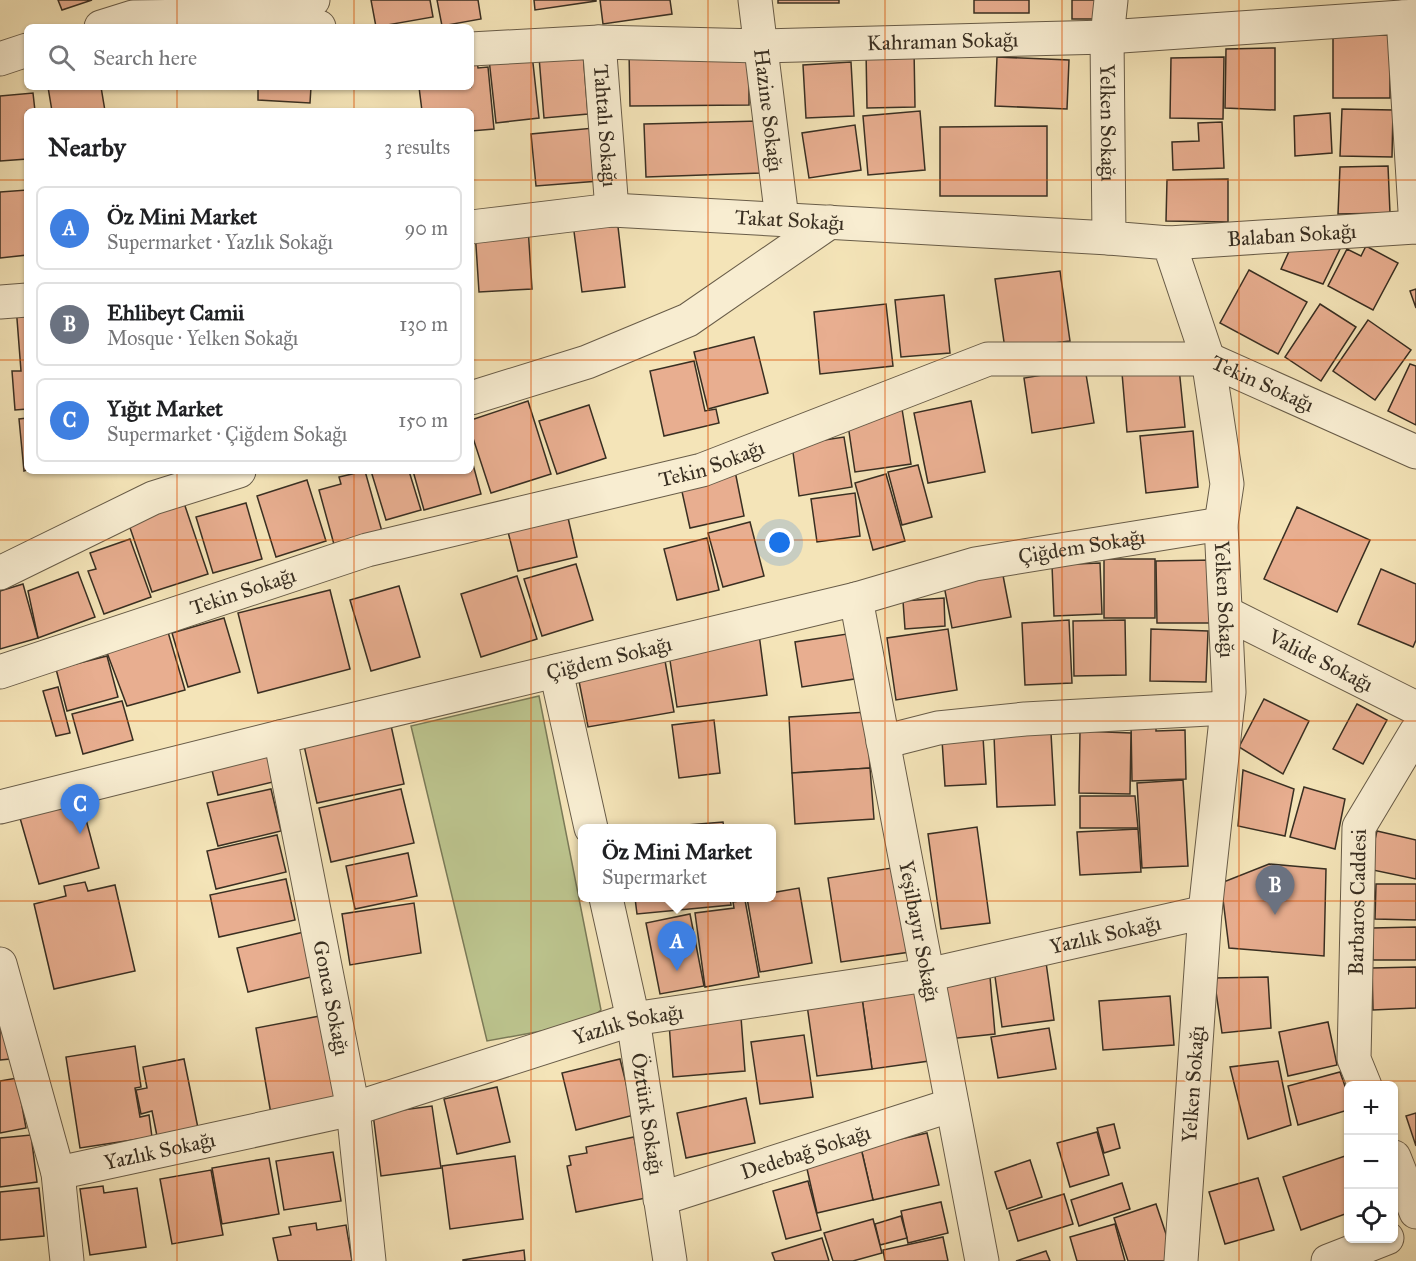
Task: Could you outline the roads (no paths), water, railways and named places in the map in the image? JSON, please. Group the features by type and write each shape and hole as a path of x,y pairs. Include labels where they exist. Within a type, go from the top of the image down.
{"street":[{"path":"268,15 313,0"},
{"name":"Hazine Sokağı","path":"755,0 782,219"},
{"name":"Yelken Sokağı","path":"1109,238 1107,37 1111,0"},
{"path":"106,24 129,9 268,15 306,24"},
{"path":"1409,16 1416,227"},
{"name":"Kahraman Sokağı","path":"474,49 599,42 760,46 1107,37 1409,16"},
{"name":"Tahtalı Sokağı","path":"599,42 612,210"},
{"path":"0,59 24,51"},
{"name":"Takat Sokağı","path":"474,227 612,210 1109,238"},
{"path":"474,397 586,362 688,320 830,222"},
{"name":"Balaban Sokağı","path":"1169,243 1416,227"},
{"path":"1109,238 1169,243"},
{"name":"Yelken Sokağı","path":"1169,243 1208,358 1227,484 1221,524 1229,692 1205,912 1181,1261"},
{"path":"0,302 24,300"},
{"name":"Tekin Sokağı","path":"0,672 367,550 702,470 988,358 1208,358 1416,452"},
{"path":"0,573 153,498 229,474"},
{"name":"Çiğdem Sokağı","path":"0,807 280,737 856,599 975,564 1221,524"},
{"name":"Yeşilbayır Sokağı","path":"856,599 982,1261"},
{"name":"Valide Sokağı","path":"1226,613 1416,708"},
{"path":"556,671 590,824"},
{"path":"883,742 938,728 1024,719 1227,708"},
{"name":"Barbaros Caddesi","path":"1363,1081 1354,1059 1359,827 1416,732"},
{"name":"Gonca Sokağı","path":"280,737 353,1109 369,1261"},
{"name":"Öztürk Sokağı","path":"607,902 633,1019 670,1261"},
{"name":"Yazlık Sokağı","path":"58,1173 353,1109 633,1019 927,975 1205,912"},
{"path":"0,964 58,1173 67,1261"},
{"name":"Dedebağ Sokağı","path":"660,1199 952,1105"},
{"path":"1398,1167 1416,1212"},
{"path":"1398,1234 1416,1227"},
{"path":"1328,1261 1376,1243"}],"place":[{"name":"Yığıt Market","path":"80,834"},
{"name":"Ehlibeyt Camii","path":"1275,915"},
{"name":"Öz Mini Market","path":"677,971"}]}
